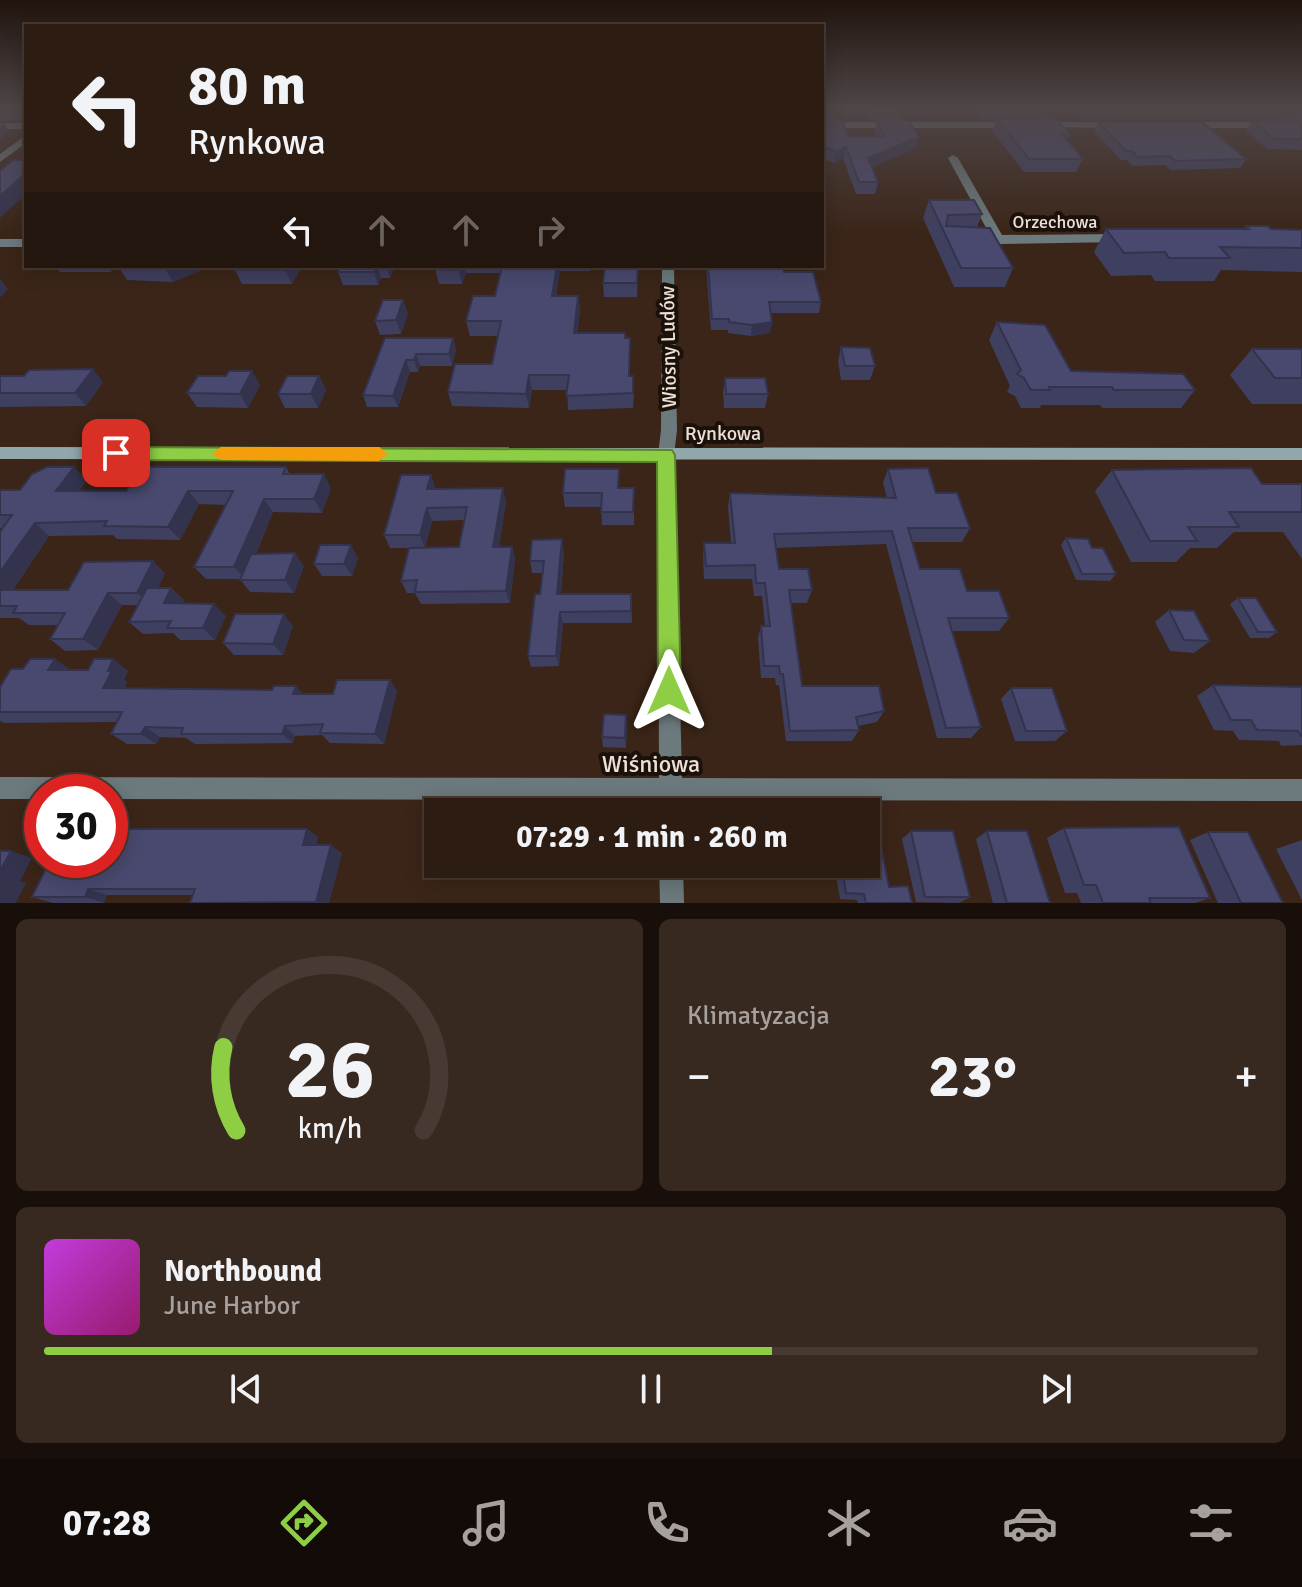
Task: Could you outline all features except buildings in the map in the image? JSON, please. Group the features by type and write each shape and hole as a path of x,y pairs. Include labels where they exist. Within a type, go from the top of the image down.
{"street":[{"name":"Orzechowa","path":"953,158 999,240"},
{"name":"Orzechowa","path":"959,239 1129,238"},
{"path":"0,243 24,243"},
{"name":"Wiosny Ludów","path":"668,268 669,430 666,455 671,798"},
{"name":"Rynkowa","path":"0,453 1302,454"},
{"name":"Wiśniowa","path":"0,788 516,798"},
{"name":"Wiśniowa","path":"843,798 1302,790"},
{"path":"671,878 672,903"}],"slow traffic":[{"path":"221,454 379,454"}],"route":[{"path":"116,453 666,455 669,691"}]}
